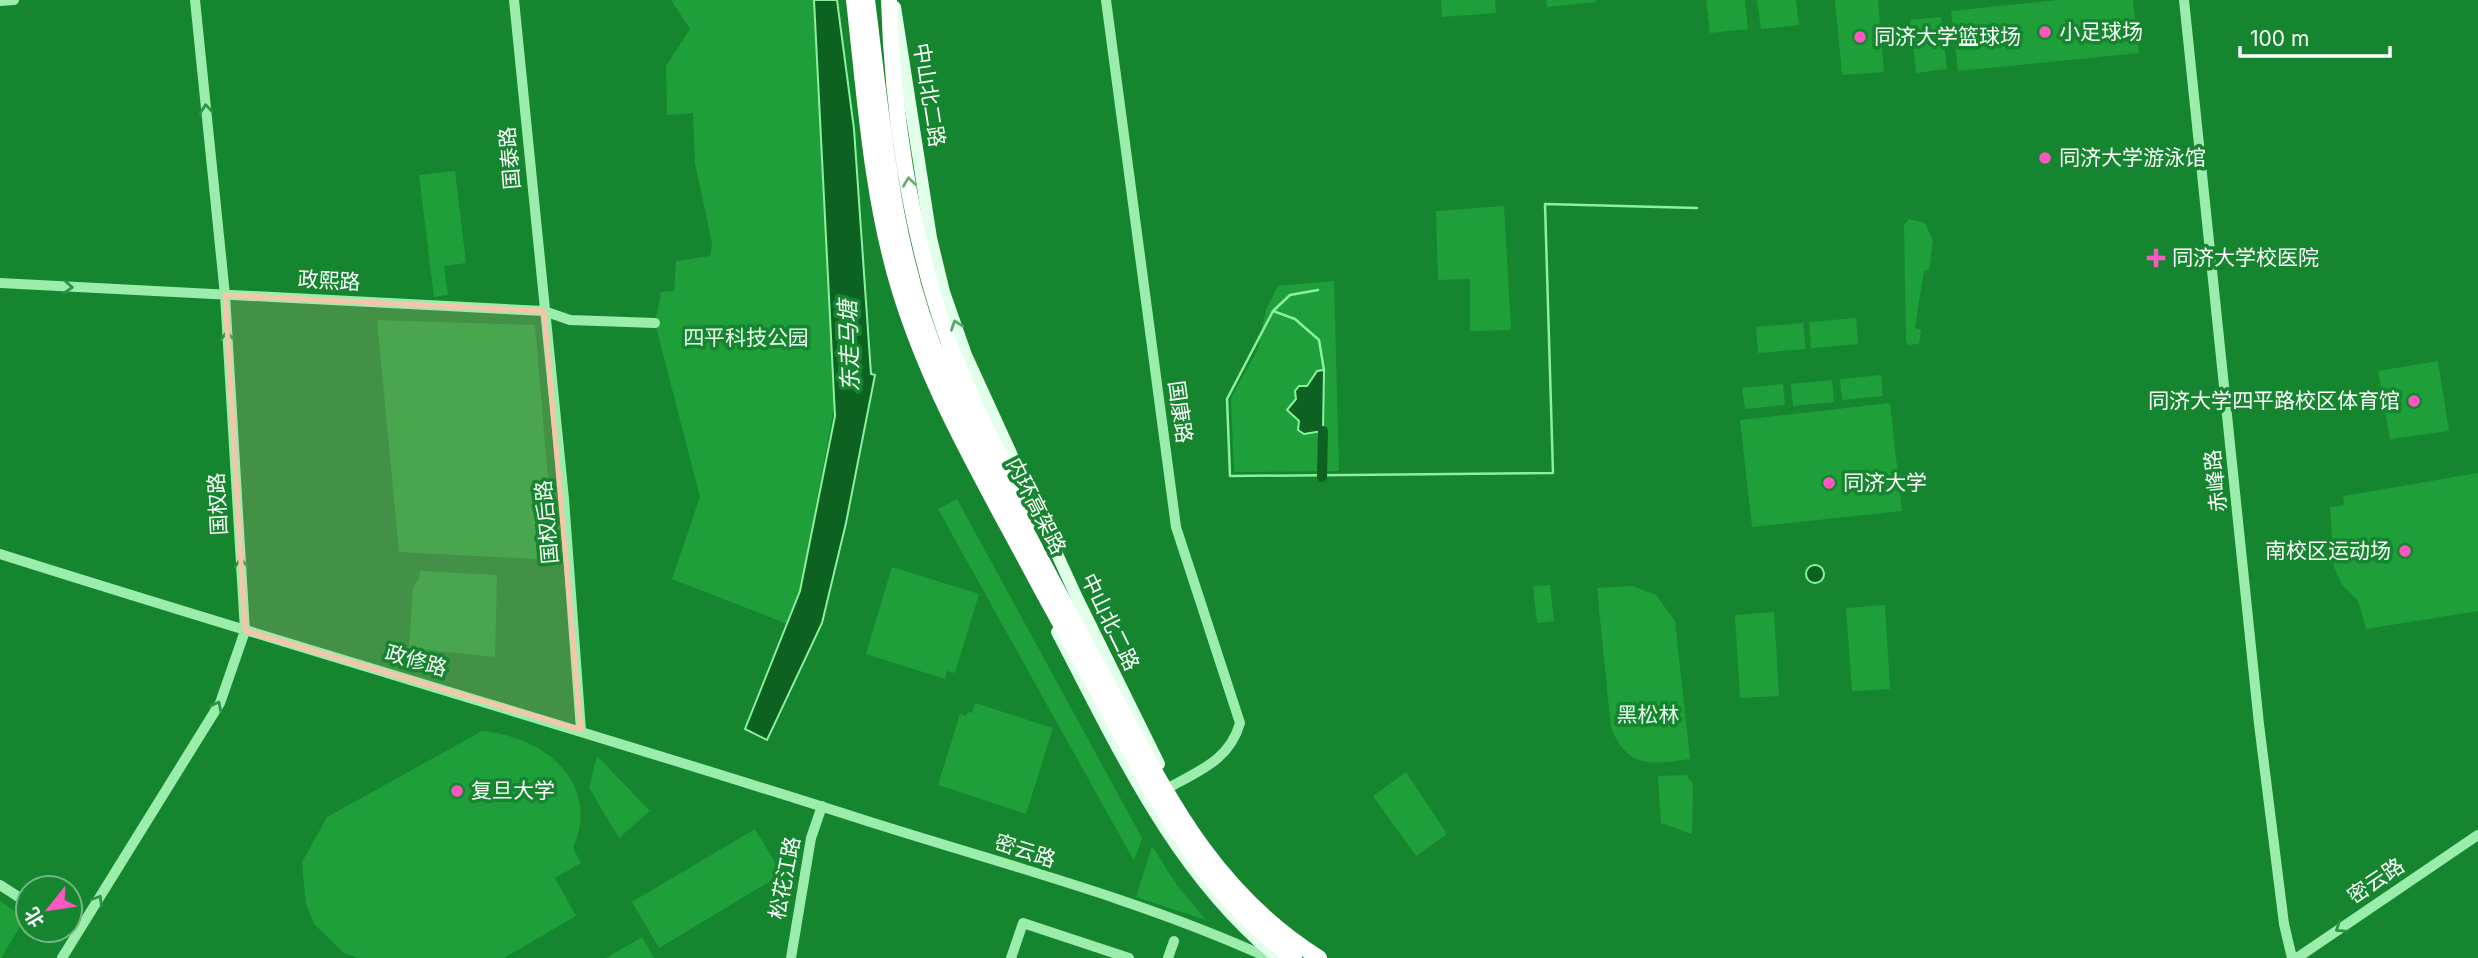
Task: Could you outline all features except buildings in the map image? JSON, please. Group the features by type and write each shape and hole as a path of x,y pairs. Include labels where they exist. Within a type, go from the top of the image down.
{"highway":[{"name":"内环高架路","path":"854,0 876,185 887,244 931,377 1056,617 1185,848 1223,896 1253,926 1294,958"},
{"name":"内环高架路","path":"866,0 896,216 922,317 964,411 1119,706 1200,849 1269,922 1319,958"},
{"path":"891,0 902,136 921,249 944,328 967,386 1119,706"}],"main road":[{"path":"866,0 901,271 917,338 939,404 987,501 1147,800 1181,854 1236,921 1278,958"},
{"name":"中山北二路","path":"891,0 931,239 944,292 966,355 1078,600 1170,787 1202,845 1239,888 1272,919 1331,958"}],"street":[{"path":"0,1 14,0"},
{"name":"国权路","path":"84,915 220,703 245,631 225,295 195,0"},
{"name":"国泰路","path":"514,0 544,311"},
{"name":"国康路","path":"1105,0 1176,527 1240,723 1236,739 1220,759 1170,787"},
{"name":"赤峰路","path":"2184,0 2259,724 2284,924 2294,958"},
{"name":"政熙路","path":"0,283 544,311 570,320 655,323"},
{"name":"国权后路","path":"544,311 564,499 581,730"},
{"name":"政修路","path":"0,554 822,806"},
{"name":"密云路","path":"822,806 1217,935 1269,958"},
{"name":"松花江路","path":"791,958 811,838 822,806"},
{"name":"密云路","path":"2294,958 2478,835"},
{"path":"1217,935 1233,933 1237,928 1236,921"},
{"path":"1011,958 1023,923 1129,958"},
{"path":"1168,958 1174,941"}],"highlighted area":[{"path":"225,295 544,311 581,730 245,631"}],"green space":[{"name":"四平科技公园","path":"671,0 814,0 835,402 800,591 788,624 672,579 700,497 655,323 661,292 674,291 676,261 710,256 712,243 695,163 693,113 667,115 666,66 690,29"},
{"path":"1441,0 1495,0 1496,13 1442,17"},
{"path":"1546,0 1596,0 1596,2 1547,7"},
{"path":"1706,0 1745,0 1748,29 1710,33"},
{"path":"1757,0 1796,0 1799,25 1761,29"},
{"name":"同济大学篮球场","path":"1835,0 1878,0 1884,72 1842,75"},
{"name":"小足球场","path":"2058,0 2133,0 2139,53 1958,71 1951,11"},
{"path":"1941,17 1947,69 1916,73 1910,20"},
{"path":"455,171 466,263 444,266 448,295 434,297 419,175"},
{"path":"1504,206 1511,330 1470,331 1470,279 1438,280 1436,211"},
{"path":"1909,219 1925,223 1933,241 1929,270 1924,270 1915,328 1921,330 1919,344 1908,345 1904,225"},
{"path":"1334,281 1339,471 1234,472 1231,398 1258,349 1266,309 1278,286"},
{"path":"1856,318 1858,344 1811,348 1809,322"},
{"path":"377,320 535,325 555,560 399,552"},
{"path":"1803,323 1806,349 1758,353 1756,327"},
{"name":"同济大学四平路校区体育馆","path":"2438,361 2449,431 2390,439 2378,371"},
{"path":"1881,375 1883,396 1842,400 1840,379"},
{"path":"1832,380 1834,402 1793,406 1791,384"},
{"path":"1783,384 1785,405 1745,409 1742,388"},
{"path":"1890,403 1902,511 1752,527 1740,420"},
{"name":"南校区运动场","path":"2478,473 2478,611 2366,629 2358,601 2342,585 2334,567 2330,507 2344,505 2343,496"},
{"path":"957,499 1142,838 1134,861 938,509"},
{"path":"892,567 979,594 955,673 947,671 945,679 866,654"},
{"path":"420,571 497,575 495,657 409,648 413,587 419,579"},
{"path":"1550,585 1554,621 1537,623 1533,586"},
{"name":"黑松林","path":"1632,586 1656,595 1675,621 1690,759 1653,762 1634,758 1618,742 1611,728 1597,588"},
{"path":"1885,605 1890,689 1852,691 1846,608"},
{"path":"1774,612 1779,696 1740,698 1735,615"},
{"path":"975,703 1053,728 1026,814 938,785 960,714 966,716 968,712 972,713"},
{"path":"482,731 526,742 561,766 573,783 579,802 580,824 573,848 581,863 555,878 576,916 504,958 359,958 344,953 314,924 306,904 302,862 327,817"},
{"path":"597,756 650,811 619,838 589,788"},
{"path":"1406,772 1447,834 1416,856 1373,796"},
{"path":"1686,775 1693,784 1692,834 1661,823 1658,776"},
{"path":"755,829 782,874 659,948 632,902"},
{"path":"1152,846 1177,885 1206,920 1136,897"},
{"path":"0,901 14,911 14,936 0,958"},
{"path":"642,937 654,958 606,958"}],"water":[{"name":"东走马塘","path":"814,0 837,0 854,129 871,374 875,375 846,523 822,623 767,740 745,729 800,591 835,416"},
{"path":"1324,370 1323,431 1304,434 1298,430 1299,421 1287,410 1296,399 1295,391 1299,386 1307,386 1317,371"},
{"path":"1815,565 1821,568 1824,574 1821,580 1815,583 1809,580 1806,574 1809,568"}],"waterway":[{"path":"1318,290 1290,295 1273,311 1227,399 1230,476 1553,473 1545,204 1697,208"},
{"path":"1273,311 1295,319 1319,340 1324,370"},
{"path":"1322,477 1323,431"}],"place":[{"name":"小足球场","path":"2045,32"},
{"name":"同济大学篮球场","path":"1860,37"},
{"name":"同济大学游泳馆","path":"2045,158"},
{"name":"同济大学校医院","path":"2156,258"},
{"name":"同济大学四平路校区体育馆","path":"2414,401"},
{"name":"同济大学","path":"1829,483"},
{"name":"南校区运动场","path":"2405,551"},
{"name":"复旦大学","path":"457,791"}]}
